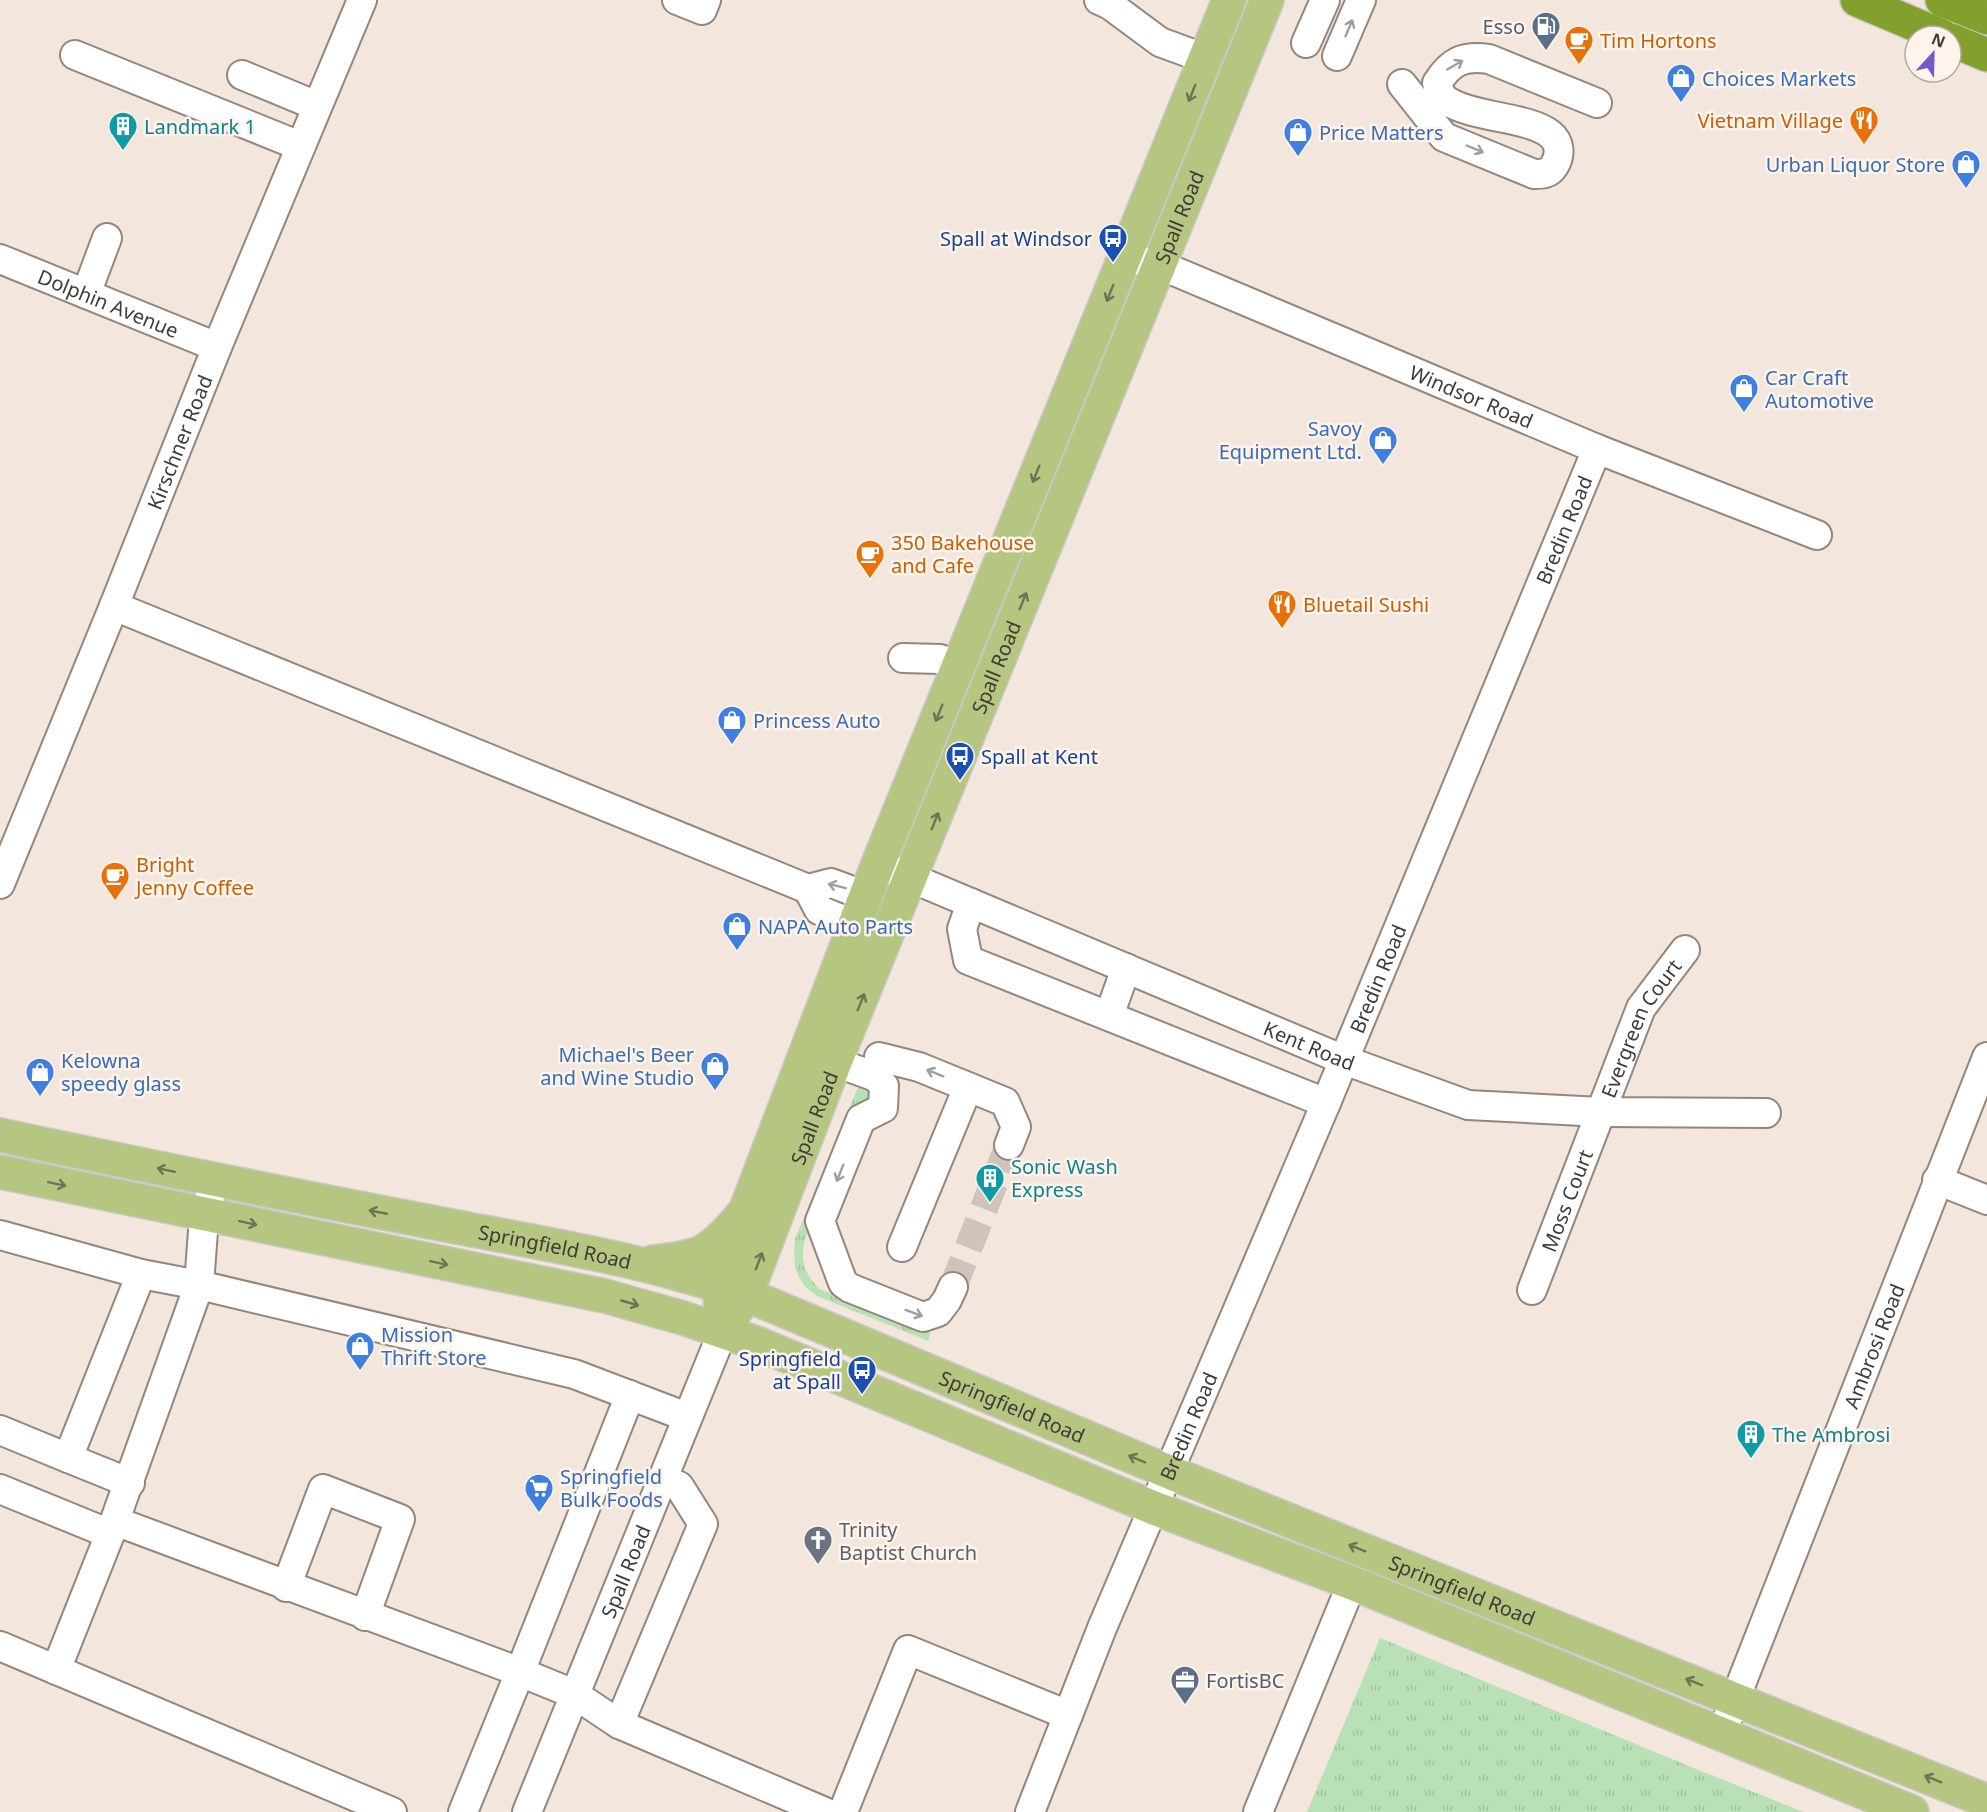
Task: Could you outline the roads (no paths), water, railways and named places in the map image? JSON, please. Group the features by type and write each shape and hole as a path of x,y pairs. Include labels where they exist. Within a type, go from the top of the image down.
{"highway":[{"path":"1857,0 1914,24"},
{"path":"1942,0 1987,18"},
{"path":"1963,45 1987,55"}],"main road":[{"name":"Spall Road","path":"733,1290 841,1048 911,879 1267,0"},
{"name":"Spall Road","path":"723,1332 733,1290 745,1212 878,864 1206,59 1225,1"},
{"name":"Springfield Road","path":"0,1135 213,1180 641,1264 733,1290 1169,1472 1987,1801"},
{"name":"Springfield Road","path":"0,1172 605,1296 756,1343 1154,1508 1352,1583 1912,1812"},
{"path":"641,1264 704,1251 729,1230 745,1212"}],"street":[{"name":"Kirschner Road","path":"0,884 217,346 362,0"},
{"path":"677,0 702,10 706,0"},
{"path":"1099,0 1110,5 1160,42 1206,59"},
{"path":"1306,43 1325,0"},
{"path":"1337,56 1361,0"},
{"path":"75,55 300,146"},
{"path":"1402,84 1444,137 1533,174 1546,174 1553,168 1559,152 1557,142 1549,133 1536,126 1473,112 1447,102 1440,94 1437,83 1450,65 1473,57 1489,59 1597,103"},
{"path":"242,75 317,106"},
{"path":"86,294 107,238"},
{"name":"Windsor Road","path":"1125,257 1160,265 1597,448 1817,535"},
{"name":"Dolphin Avenue","path":"0,259 217,346"},
{"name":"Bredin Road","path":"1030,1812 1102,1628 1344,1060 1597,448"},
{"path":"114,606 808,889 831,883 861,911"},
{"path":"903,658 940,659 958,666"},
{"name":"Kent Road","path":"878,864 1344,1060 1468,1105 1601,1112 1766,1113"},
{"path":"971,903 962,929 968,960 1326,1102"},
{"name":"Evergreen Court","path":"1601,1112 1641,1008 1685,950"},
{"path":"1109,1016 1126,968"},
{"path":"841,1048 919,1067 1005,1102 1016,1127 1009,1144"},
{"path":"841,1048 884,1086 883,1108"},
{"path":"879,1057 897,1074 895,1091 883,1108 861,1119 820,1221 838,1273 850,1288 922,1317 938,1312 953,1287"},
{"name":"Ambrosi Road","path":"1721,1735 1987,1057"},
{"path":"902,1247 968,1087"},
{"name":"Moss Court","path":"1532,1290 1601,1112"},
{"path":"56,1670 130,1483 199,1285 203,1231 213,1180"},
{"path":"1937,1180 1987,1200"},
{"path":"0,1235 141,1274 199,1285 574,1374 687,1418"},
{"path":"68,1458 141,1274"},
{"name":"Spall Road","path":"526,1812 723,1332"},
{"path":"463,1812 630,1395"},
{"path":"0,1430 130,1483"},
{"path":"619,1724 703,1524 679,1486 662,1479"},
{"path":"0,1489 286,1587 520,1672 574,1694 619,1724 786,1804 825,1812"},
{"path":"286,1587 323,1489 400,1519 365,1616"},
{"path":"1258,1812 1352,1583"},
{"path":"0,1646 392,1812"},
{"path":"843,1812 908,1650 1068,1715"}],"tunnel":[{"path":"953,1287 1009,1145"}],"place":[{"name":"Esso","path":"1546,52"},
{"name":"Tim Hortons","path":"1579,66"},
{"name":"Choices Markets","path":"1681,104"},
{"name":"Vietnam Village","path":"1864,146"},
{"name":"Landmark 1","path":"123,152"},
{"name":"Price Matters","path":"1298,158"},
{"name":"Urban Liquor Store","path":"1966,190"},
{"name":"Spall at Windsor","path":"1113,264"},
{"name":"Car Craft Automotive","path":"1744,414"},
{"name":"Savoy Equipment Ltd.","path":"1383,466"},
{"name":"350 Bakehouse and Cafe","path":"870,580"},
{"name":"Bluetail Sushi","path":"1282,630"},
{"name":"Princess Auto","path":"732,746"},
{"name":"Spall at Kent","path":"960,782"},
{"name":"Bright Jenny Coffee","path":"115,902"},
{"name":"NAPA Auto Parts","path":"737,952"},
{"name":"Michael's Beer and Wine Studio","path":"715,1092"},
{"name":"Kelowna speedy glass","path":"40,1098"},
{"name":"Sonic Wash Express","path":"990,1204"},
{"name":"Mission Thrift Store","path":"360,1372"},
{"name":"Springfield at Spall","path":"862,1396"},
{"name":"The Ambrosi","path":"1751,1460"},
{"name":"Springfield Bulk Foods","path":"539,1514"},
{"name":"Trinity Baptist Church","path":"818,1566"},
{"name":"FortisBC","path":"1185,1706"}]}
